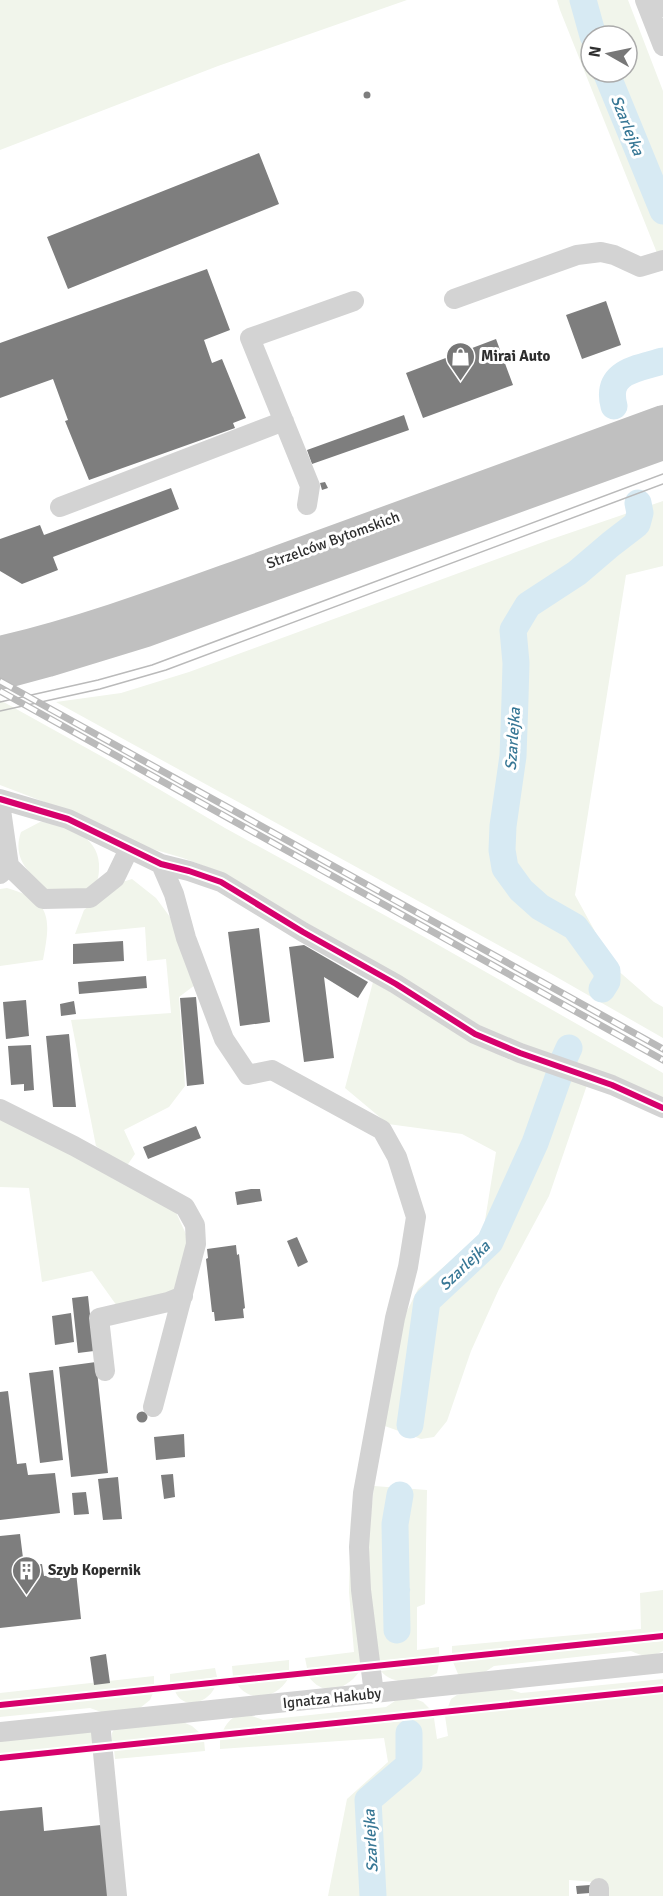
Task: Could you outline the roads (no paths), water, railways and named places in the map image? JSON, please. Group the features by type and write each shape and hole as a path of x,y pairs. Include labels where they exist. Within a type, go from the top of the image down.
{"highway":[{"name":"Strzelców Bytomskich","path":"0,650 39,641 131,613 663,419"},
{"path":"0,676 146,633 663,446"}],"street":[{"path":"645,0 663,46"},
{"path":"660,0 663,7"},
{"path":"454,299 577,255 601,252 614,255 640,267 663,260"},
{"path":"307,505 310,486 250,338 354,301"},
{"path":"60,507 284,421"},
{"path":"129,849 115,878 90,898 43,899 4,870 0,801 68,819 160,864 221,882 303,932 396,984 475,1034 520,1053 612,1085 663,1108"},
{"path":"160,864 174,894 186,938 224,1039 248,1075 272,1070 382,1130 398,1157 416,1217 363,1493 359,1547 374,1694"},
{"path":"0,1108 185,1208 195,1226 196,1244 153,1407"},
{"path":"105,1371 99,1318 168,1302 183,1296"},
{"name":"Ignatza Hakuby","path":"0,1732 663,1663"},
{"path":"100,1722 117,1896"}],"waterway":[{"name":"Szarlejka","path":"583,0 590,24"},
{"name":"Szarlejka","path":"611,84 663,211"},
{"name":"Szarlejka","path":"614,406 612,394 619,378 625,373 663,361"},
{"name":"Szarlejka","path":"602,989 607,981 607,971 575,927 540,907 521,890 505,868 502,850 503,826 513,756 515,699 516,663 513,630 528,605 577,573 637,524 640,513 638,503"},
{"name":"Szarlejka","path":"564,1059 569,1048"},
{"name":"Szarlejka","path":"410,1425 427,1301 490,1242 535,1143 558,1078"},
{"name":"Szarlejka","path":"397,1630 395,1524 400,1495"},
{"path":"396,1586 408,1590"},
{"name":"Szarlejka","path":"373,1896 368,1800 409,1765 409,1733"}],"tram line":[{"path":"0,702 98,680 152,665 663,474"},
{"path":"0,711 100,689 166,670 663,484"}],"railway":[{"path":"0,681 663,1049"},
{"path":"0,691 663,1060"}],"place":[{"name":"Mirai Auto","path":"460,382"},
{"name":"Szyb Kopernik","path":"27,1596"}]}
